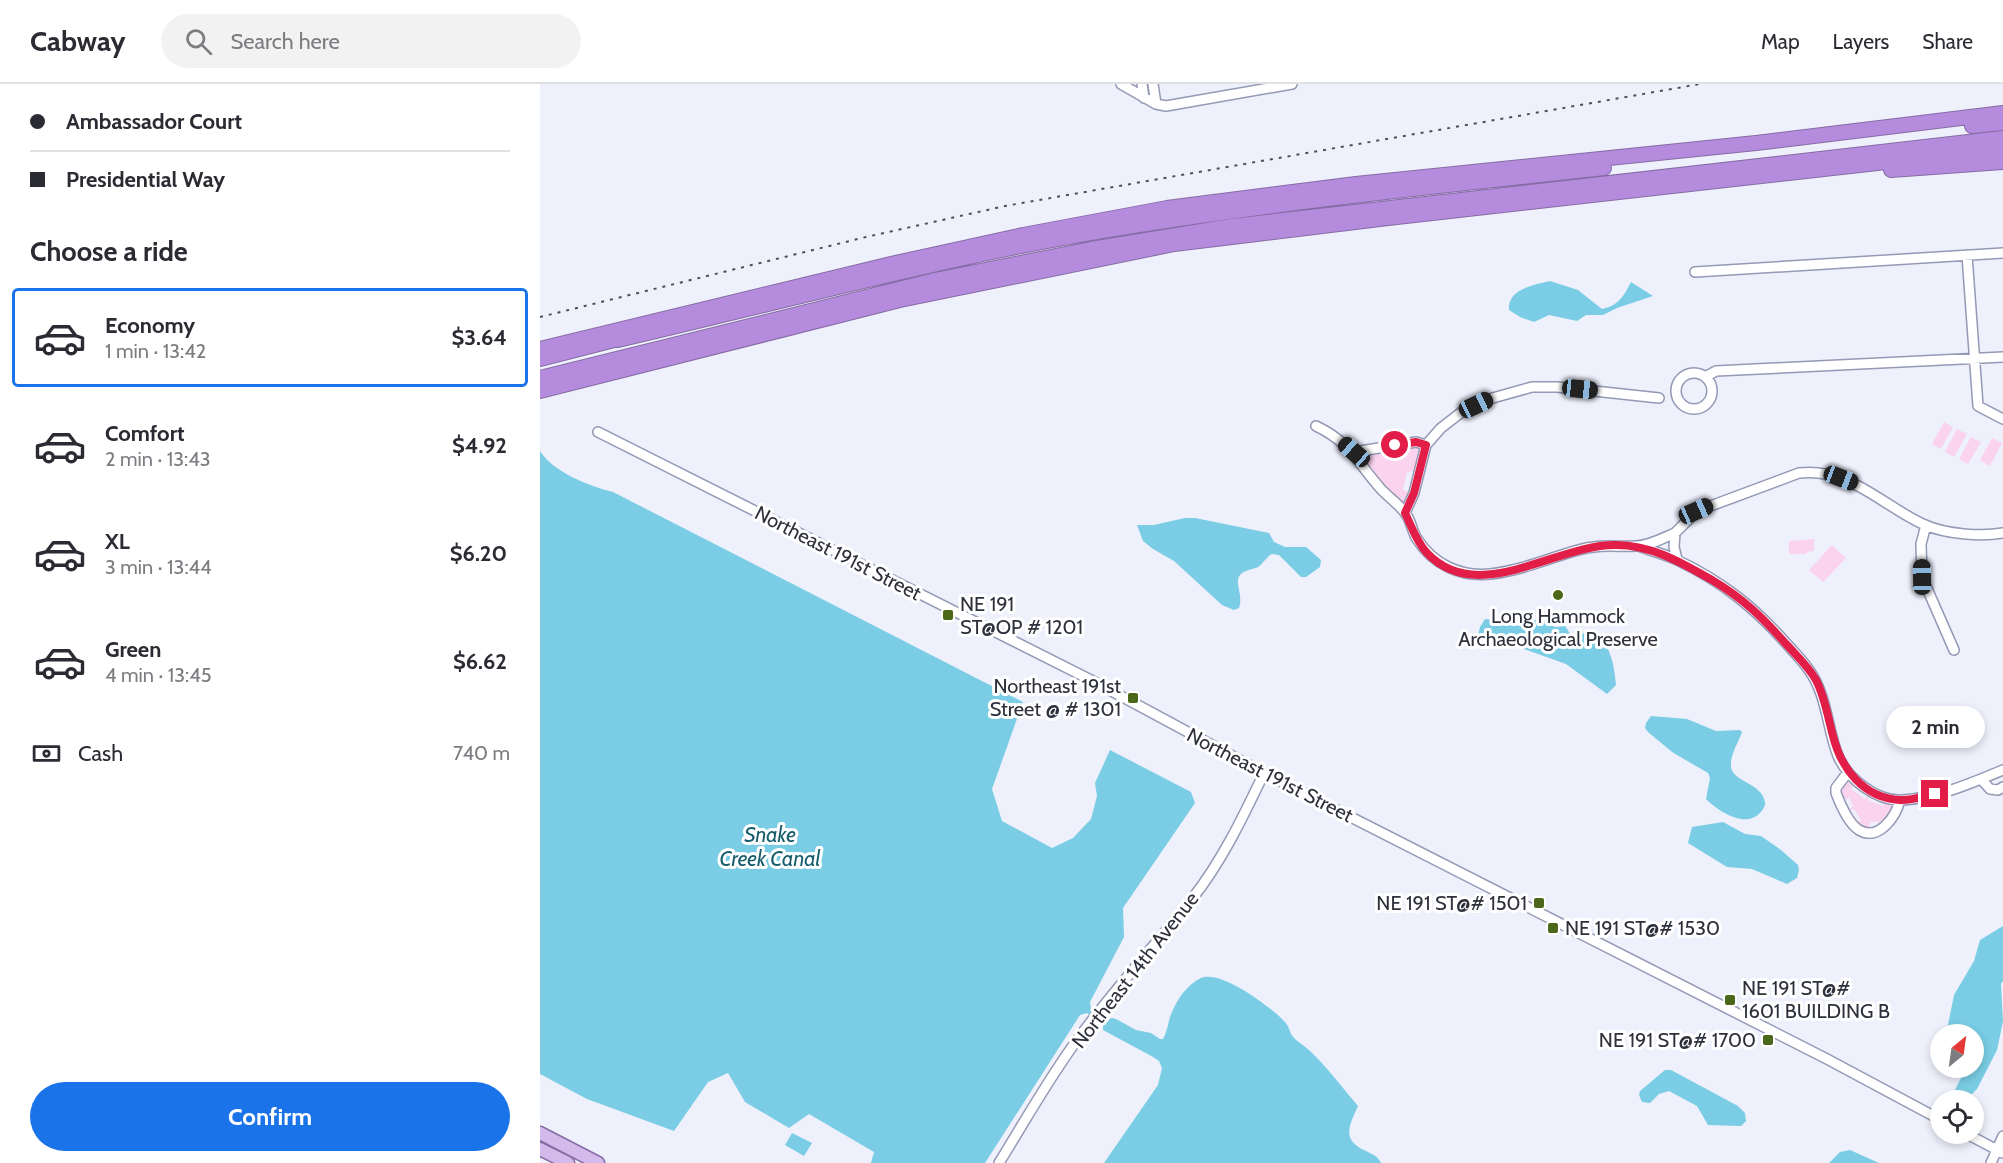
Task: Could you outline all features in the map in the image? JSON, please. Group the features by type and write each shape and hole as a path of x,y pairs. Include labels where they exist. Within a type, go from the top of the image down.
{"highway":[{"path":"540,349 968,248 1167,208 1356,183 1755,143 2003,113"},
{"path":"540,359 925,267 1138,225 1394,191 2003,123"},
{"path":"540,378 935,280 1232,225 2003,138"},
{"path":"540,391 900,300 1174,244 1376,219 2003,149"},
{"path":"1832,168 1869,172 2003,162"},
{"path":"618,340 968,248"}],"main road":[{"path":"540,1133 582,1159 598,1163"},
{"path":"540,1149 568,1163"}],"street":[{"path":"1121,84 1144,99 1166,106 1238,89 1292,84"},
{"path":"1142,84 1144,99"},
{"path":"1153,84 1156,104"},
{"path":"1695,272 2003,253"},
{"path":"1967,255 1978,406 2003,419"},
{"path":"1705,377 1716,371 2003,357"},
{"path":"1691,373 1705,377 1712,390 1709,401 1706,405 1695,409 1684,407 1676,397 1676,384 1691,373"},
{"path":"1405,513 1414,493 1426,445 1441,428 1463,411 1489,399 1522,389 1557,387 1659,398"},
{"path":"1316,426 1332,433 1354,452 1380,487 1405,513 1416,538 1427,553 1441,564 1457,572 1473,575 1491,574 1521,568 1587,547 1638,546 1677,560 1745,601 1809,668 1817,682 1839,757 1848,772 1868,789 1885,797 1900,800 1935,794 2003,770"},
{"name":"Northeast 191st Street","path":"598,432 1093,681 1264,773 1827,1059 1930,1114"},
{"path":"1354,452 1416,442 1426,445"},
{"path":"1638,546 1675,533 1696,511 1716,502 1799,473 1816,471 1826,472 1853,483 1926,525 1968,535 2003,533"},
{"path":"1926,525 1921,544 1922,577 1954,650"},
{"path":"1675,533 1674,547 1677,560"},
{"path":"1848,772 1839,782 1836,793 1854,825 1861,832 1869,833 1883,828 1896,814 1900,800"},
{"name":"Northeast 14th Avenue","path":"999,1163 1072,1047 1137,963 1193,898 1241,822 1264,773"},
{"path":"1981,779 1990,789 1998,790 2003,787"},
{"path":"1991,1163 2000,1152 2003,1136"},
{"path":"1984,1143 2000,1152"}],"shaded area":[{"path":"1944,422 1953,427 1941,449 1932,444"},
{"path":"1957,429 1967,434 1954,457 1945,452"},
{"path":"1971,437 1981,442 1968,464 1959,459"},
{"path":"1992,438 2002,443 1990,466 1980,460"},
{"path":"1416,446 1420,448 1420,454 1414,471 1407,472 1403,490 1409,492 1402,505 1376,478 1364,460 1367,454"},
{"path":"1814,539 1814,551 1807,552 1807,554 1789,554 1789,541"},
{"path":"1832,545 1846,558 1823,582 1809,570"},
{"path":"1845,782 1854,784 1851,789 1865,799 1869,794 1868,800 1883,806 1885,801 1889,802 1893,807 1891,815 1879,825 1877,821 1870,823 1870,828 1861,826 1857,823 1861,820 1854,809 1848,810 1853,806 1849,798 1844,800 1839,793"}],"water":[{"path":"1550,281 1578,290 1602,309 1620,300 1631,282 1653,296 1603,315 1586,315 1577,321 1549,315 1534,322 1509,310 1512,297 1517,293 1529,286"},
{"name":"Snake Creek Canal","path":"540,451 562,472 613,492 1023,702 992,789 1002,821 1052,848 1073,838 1091,819 1097,796 1095,783 1110,750 1191,792 1195,803 1123,908 1124,937 1090,1002 1091,1009 1107,1020 1116,1019 1136,1030 1151,1033 1163,1039 1175,1005 1190,985 1201,978 1209,977 1232,984 1257,999 1286,1023 1295,1039 1316,1057 1340,1084 1358,1106 1350,1126 1350,1137 1358,1147 1378,1158 1381,1163 1104,1163 1158,1085 1162,1068 1159,1061 1153,1057 1103,1030 1103,1025 1087,1013 1080,1015 985,1163 871,1163 874,1152 809,1114 789,1128 745,1102 728,1073 708,1082 674,1131 587,1099 540,1074"},
{"path":"1185,518 1269,533 1274,542 1285,547 1306,547 1321,560 1320,567 1306,577 1301,577 1279,555 1272,554 1258,567 1239,576 1240,605 1234,610 1222,605 1174,561 1143,541 1137,525 1154,525"},
{"path":"1528,618 1556,627 1565,626 1571,635 1591,631 1598,636 1610,655 1616,685 1607,694 1566,664 1490,637 1481,638 1478,635 1485,619 1512,621"},
{"path":"1651,716 1687,719 1716,731 1740,730 1742,732 1733,753 1731,767 1737,776 1763,796 1765,804 1760,813 1753,818 1739,819 1711,804 1706,799 1710,778 1708,773 1672,752 1648,732 1645,728"},
{"path":"1723,822 1745,834 1761,836 1781,850 1798,865 1797,878 1787,884 1752,869 1727,867 1688,843 1692,827"},
{"path":"2003,926 2003,981 2001,984 2003,1021 1997,1050 1984,1075 1984,1024 1948,1024 1954,995 1974,961 1980,940"},
{"path":"1665,1070 1671,1070 1738,1106 1745,1113 1746,1121 1741,1126 1708,1125 1697,1106 1669,1091 1659,1094 1650,1103 1642,1102 1640,1091"},
{"path":"1961,1078 1983,1078 1976,1090 1955,1090"},
{"path":"792,1133 812,1143 804,1156 785,1145"},
{"path":"1850,1150 1879,1163 1829,1163 1840,1152"}],"railway":[{"path":"540,317 866,237 1005,206 1700,84"}],"place":[{"name":"Long Hammock Archaeological Preserve","path":"1558,595"},
{"name":"NE 191 ST@OP # 1201","path":"948,615"},
{"name":"Northeast 191st Street @ # 1301","path":"1133,698"},
{"name":"NE 191 ST@# 1501","path":"1539,903"},
{"name":"NE 191 ST@# 1530","path":"1553,928"},
{"name":"NE 191 ST@# 1601 BUILDING B","path":"1730,1000"},
{"name":"NE 191 ST@# 1700","path":"1768,1040"}],"route":[{"path":"1395,445 1416,442 1426,445 1414,493 1405,513 1416,538 1427,553 1441,564 1457,572 1473,575 1491,574 1521,568 1587,547 1615,545 1638,546 1677,560 1745,601 1809,668 1817,682 1839,757 1848,772 1858,782 1885,797 1900,800 1935,794"}]}
